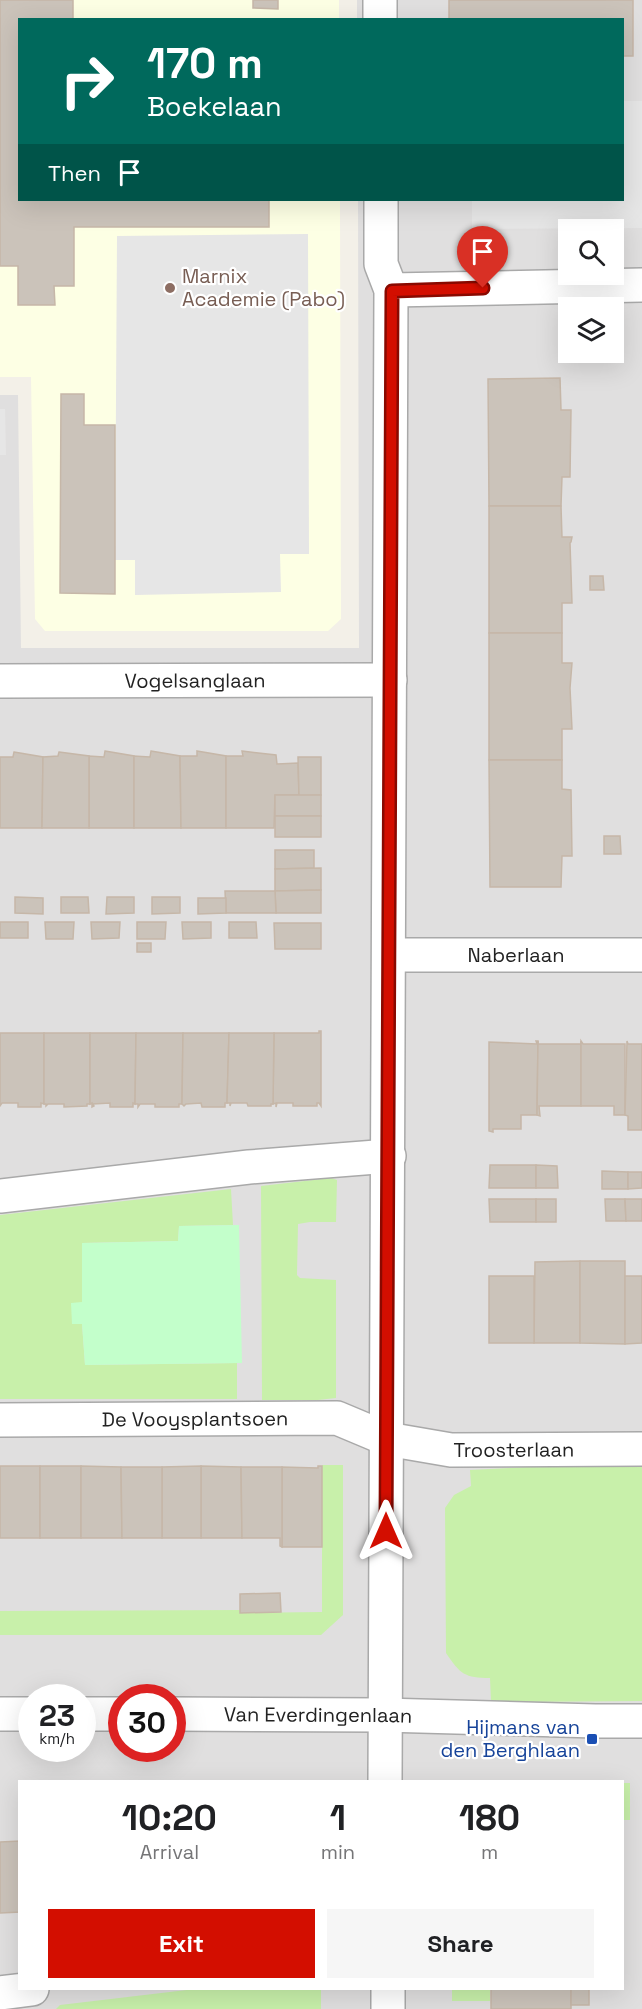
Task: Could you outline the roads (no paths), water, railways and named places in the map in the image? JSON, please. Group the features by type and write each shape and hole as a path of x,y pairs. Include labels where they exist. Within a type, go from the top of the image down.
{"street":[{"path":"380,0 380,18"},
{"path":"381,201 381,264 392,291 385,1780"},
{"path":"392,291 642,285"},
{"name":"Vogelsanglaan","path":"0,681 390,680"},
{"name":"Naberlaan","path":"390,955 642,955"},
{"path":"0,1196 249,1167 389,1156"},
{"name":"De Vooysplantsoen","path":"0,1420 337,1418 387,1439"},
{"name":"Troosterlaan","path":"387,1439 451,1450 642,1449"},
{"path":"0,1714 18,1714"},
{"name":"Van Everdingenlaan","path":"186,1714 384,1715 642,1721"},
{"path":"0,1993 24,1990"},
{"path":"388,1990 388,2009"}],"place":[{"name":"Marnix Academie (Pabo)","path":"170,288"},
{"name":"Hijmans van den Berghlaan","path":"592,1739"}]}
